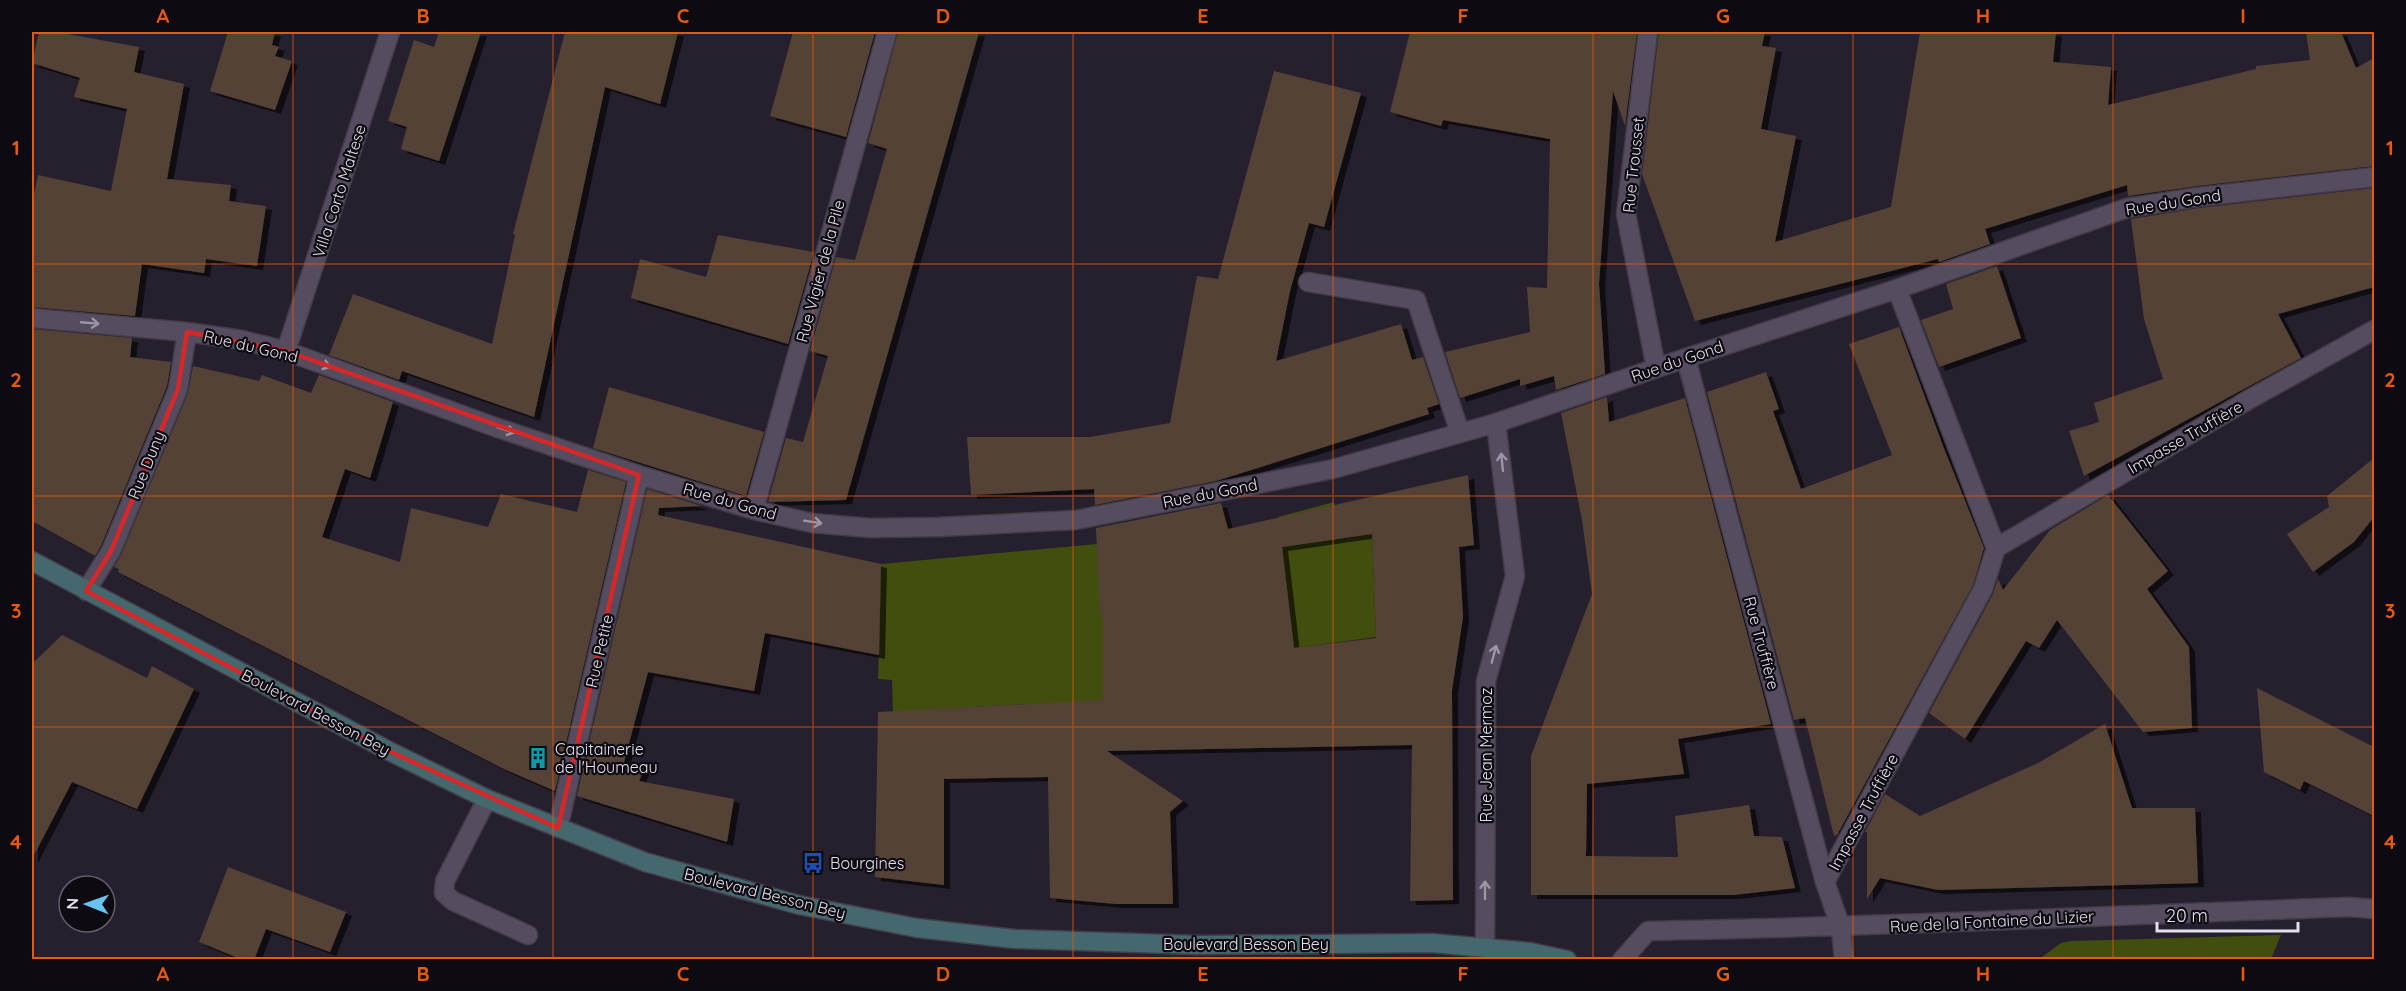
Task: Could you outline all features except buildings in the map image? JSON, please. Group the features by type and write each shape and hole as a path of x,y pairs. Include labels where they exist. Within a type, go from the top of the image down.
{"main road":[{"name":"Boulevard Besson Bey","path":"32,561 389,751 487,799 645,861 781,900 917,928 1014,939 1198,945 1432,943 1530,952 1567,960"}],"street":[{"name":"Villa Corto Maltese","path":"286,351 390,32"},
{"name":"Rue Vigier de la Pile","path":"754,510 887,32"},
{"name":"Rue Trousset","path":"1648,32 1626,214 1656,368"},
{"name":"Rue du Gond","path":"32,318 187,332 242,340 286,351 495,427 639,475 754,510 812,523 870,528 1076,520 1332,469 1496,423 1897,289 2127,207 2374,177"},
{"path":"1308,282 1416,300 1460,433"},
{"path":"1897,289 1996,548"},
{"name":"Impasse Truffière","path":"1825,882 1983,590 1996,548 2248,400 2374,330"},
{"name":"Rue Duny","path":"86,591 111,551 178,388 187,332"},
{"name":"Rue Truffière","path":"1686,358 1825,882 1841,927 1844,960"},
{"name":"Rue Jean Mermoz","path":"1485,948 1486,681 1515,576 1496,423"},
{"name":"Rue Petite","path":"558,828 639,475"},
{"path":"487,799 445,881 444,893 453,901 528,935"},
{"name":"Rue de la Fontaine du Lizier","path":"1622,960 1648,931 1841,927 2314,908 2374,909"}],"highlighted area":[{"path":"187,332 286,351 639,475 558,828 389,751 86,591 111,551 178,389"}],"green space":[{"path":"1334,502 1342,539 1372,534 1376,637 1215,659 1103,663 1103,702 946,709 893,715 892,680 878,679 881,564 1097,544 1101,615 1133,607 1279,526 1278,517"},
{"path":"2281,935 2271,959 2039,959 2061,943 2071,941"}],"place":[{"name":"Capitainerie de l'Houmeau","path":"538,758"},
{"name":"Bourgines","path":"813,863"}]}
